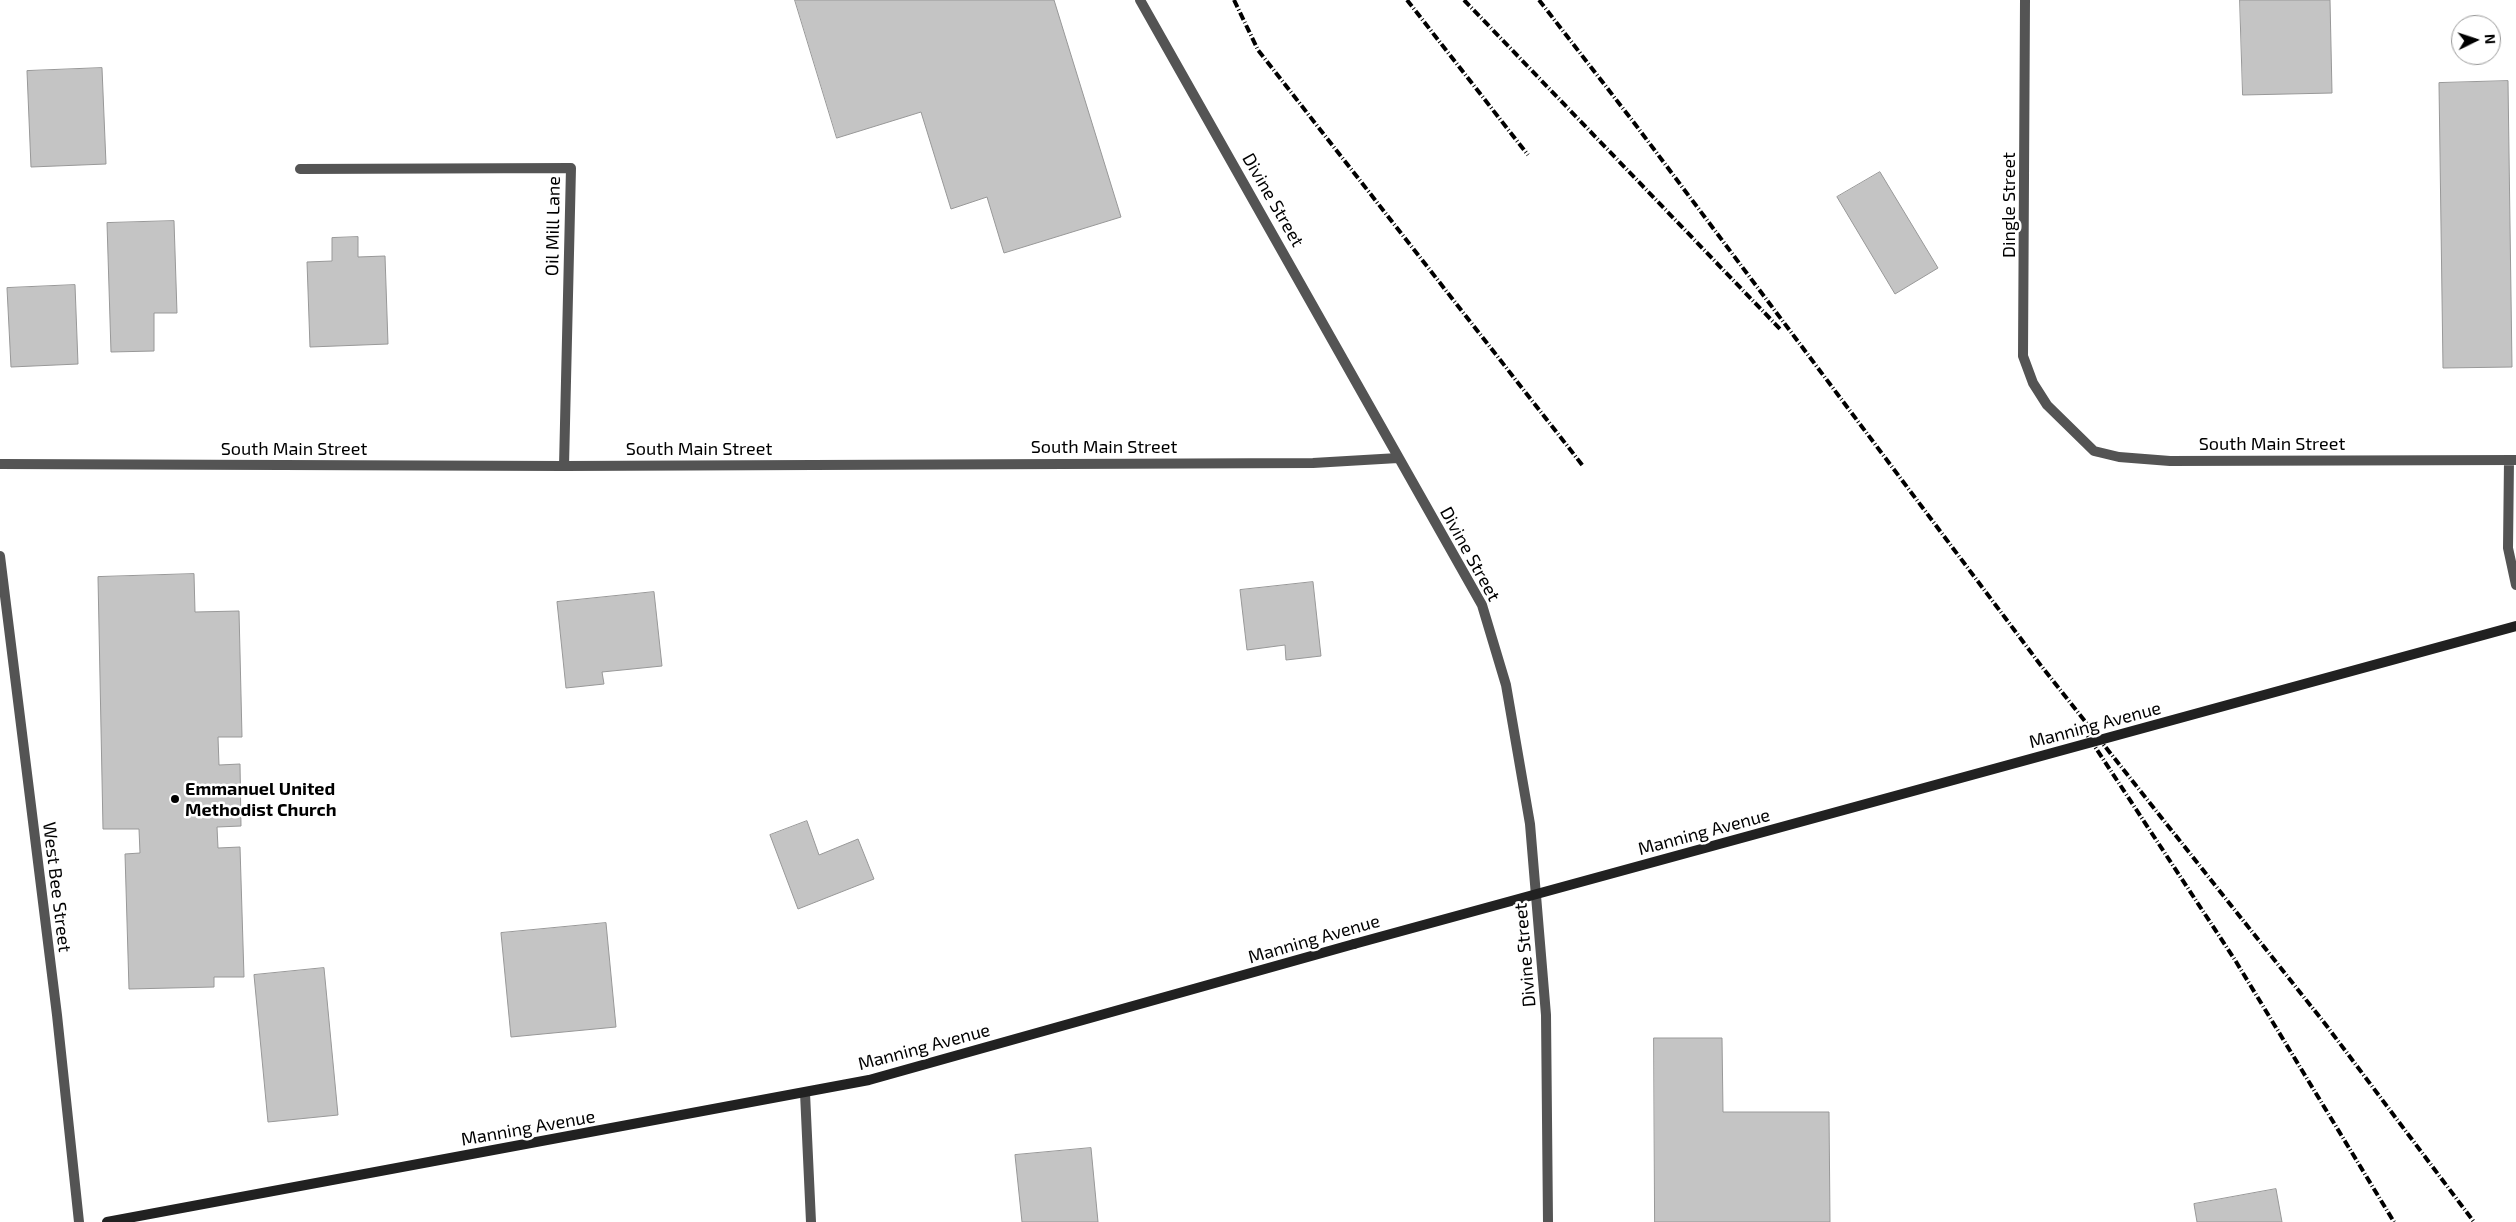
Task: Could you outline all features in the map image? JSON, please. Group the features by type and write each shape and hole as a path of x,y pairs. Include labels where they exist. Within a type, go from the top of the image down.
{"main road":[{"name":"Manning Avenue","path":"107,1222 869,1080 1354,944 2516,626"}],"street":[{"name":"Divine Street","path":"1140,0 1482,605 1506,685 1530,824 1546,1015 1548,1222"},
{"name":"Dingle Street","path":"2025,0 2023,356 2033,383 2047,405"},
{"name":"Oil Mill Lane","path":"300,169 571,168 564,466"},
{"name":"South Main Street","path":"2047,405 2094,451 2119,458 2170,461 2512,460"},
{"name":"South Main Street","path":"0,464 564,466 1303,463 1398,458"},
{"path":"2512,460 2508,548 2516,586"},
{"name":"West Bee Street","path":"0,556 57,1015 79,1222"},
{"path":"805,1093 811,1222"}],"building":[{"path":"795,0 1054,0 1121,217 1004,253 987,197 951,209 921,112 837,138"},
{"path":"2240,0 2330,0 2332,93 2243,95"},
{"path":"102,68 106,164 31,167 27,71"},
{"path":"2508,81 2512,367 2443,368 2439,83"},
{"path":"1880,172 1938,268 1895,294 1837,197"},
{"path":"174,221 177,313 154,313 154,351 111,352 107,223"},
{"path":"358,237 358,257 385,256 388,344 310,347 307,262 332,261 332,238"},
{"path":"75,285 78,364 11,367 7,288"},
{"path":"194,574 195,612 239,611 242,737 218,737 219,765 240,764 241,826 217,827 218,848 240,847 244,977 214,977 214,987 129,989 125,854 140,853 139,829 103,829 98,577"},
{"path":"1313,582 1321,656 1286,660 1285,645 1247,650 1240,590"},
{"path":"654,592 662,666 602,672 604,684 566,688 557,602"},
{"path":"807,821 819,855 858,839 874,879 798,909 770,835"},
{"path":"606,923 616,1027 511,1037 501,933"},
{"path":"324,968 338,1115 268,1122 254,975"},
{"path":"1654,1038 1722,1038 1723,1112 1829,1112 1830,1222 1655,1222"},
{"path":"1091,1148 1098,1222 1022,1222 1015,1155"},
{"path":"2276,1189 2282,1222 2197,1222 2194,1204"}],"railway":[{"path":"1234,0 1258,50 1583,466"},
{"path":"1407,0 1528,155"},
{"path":"1464,0 1781,330"},
{"path":"1539,0 1635,124 2042,667 2326,1025 2474,1222"},
{"path":"2082,727 2235,960 2394,1222"}],"place":[{"name":"Emmanuel United Methodist Church","path":"175,799"}]}
